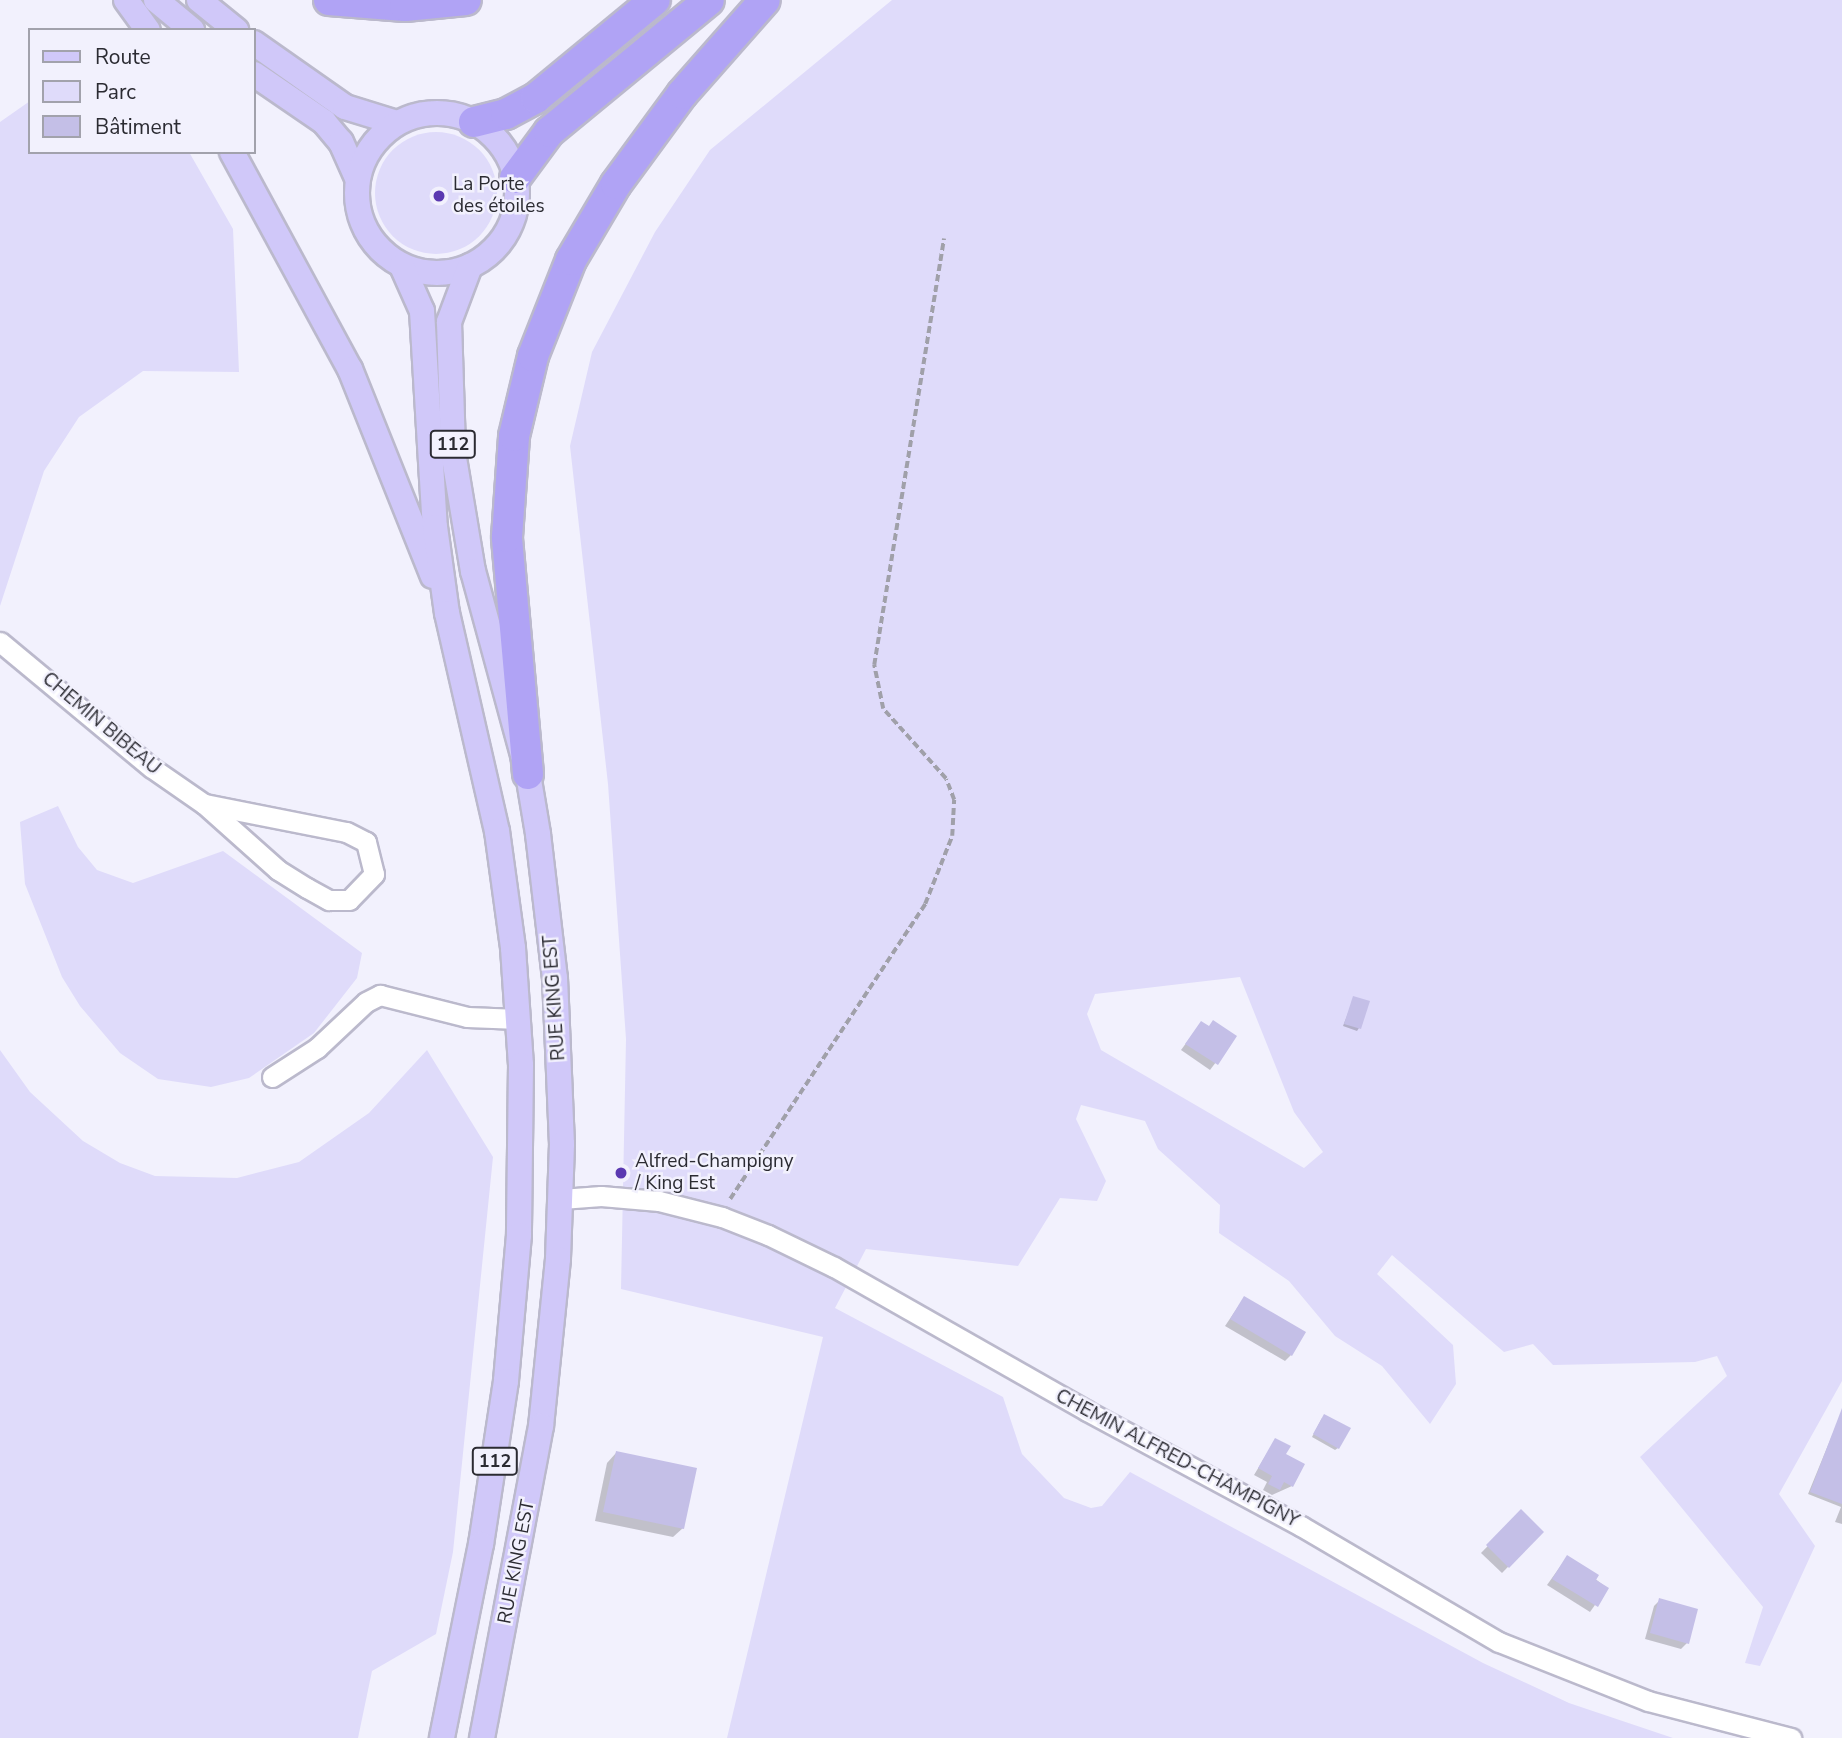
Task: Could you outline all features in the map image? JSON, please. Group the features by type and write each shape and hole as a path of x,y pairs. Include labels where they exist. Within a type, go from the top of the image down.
{"highway":[{"path":"329,0 405,6 466,0"},
{"path":"474,122 506,114 536,98 655,0"},
{"path":"515,178 549,132 709,0"},
{"path":"528,774 507,537 514,436 533,356 571,260 616,184 682,94 765,0"}],"main road":[{"path":"126,0 147,28"},
{"path":"156,0 190,28"},
{"path":"199,0 234,28"},
{"path":"256,44 345,107 397,123"},
{"name":"112","path":"256,75 324,122 341,142 357,178 363,227 379,249 402,266 440,274 470,266 491,252 508,230 517,203 515,178 504,148 474,122 430,113 397,123 370,148 357,178"},
{"path":"233,154 350,369 447,612"},
{"name":"RUE KING EST","path":"402,266 419,298 423,320 430,475 447,612 497,831 519,1019 522,1181 511,1333 494,1464 442,1738"},
{"name":"RUE KING EST","path":"470,266 449,322 453,452 475,579 528,774 555,978 561,1199 554,1306 536,1461 482,1738"}],"street":[{"name":"CHEMIN BIBEAU","path":"0,642 152,768 204,804 278,870 329,900 349,900 374,874 366,842 346,832 204,804"},
{"path":"272,1077 317,1048 366,1002 380,995 467,1017 519,1019"},
{"name":"CHEMIN ALFRED-CHAMPIGNY","path":"561,1199 639,1199 722,1217 834,1267 1326,1540 1499,1642 1648,1701 1791,1738"}],"path":[{"path":"722,1217 925,904 952,836 954,800 946,779 883,709 874,665 944,240"}],"green space":[{"path":"892,0 1842,0 1842,1381 1779,1494 1815,1546 1760,1666 1745,1663 1763,1607 1640,1457 1727,1376 1717,1356 1695,1362 1553,1365 1533,1344 1504,1352 1392,1255 1377,1274 1453,1345 1456,1384 1430,1424 1382,1366 1335,1336 1289,1281 1219,1233 1220,1205 1158,1149 1145,1121 1081,1105 1076,1119 1106,1181 1097,1201 1060,1198 1018,1266 866,1249 835,1308 1003,1397 1022,1454 1064,1498 1091,1508 1102,1506 1130,1472 1483,1663 1569,1703 1673,1738 727,1738 823,1337 621,1289 626,1039 608,784 570,446 592,352 655,232 710,150","holes":["1240,977 1294,1112 1323,1152 1304,1168 1101,1050 1087,1014 1095,994"]},
{"path":"28,102 28,154 190,154 233,229 239,372 143,371 79,417 44,471 0,606 0,122"},
{"path":"436,132 459,136 479,150 493,170 497,193 493,216 479,236 459,250 436,254 413,250 393,236 379,216 375,193 379,170 393,150 413,136"},
{"path":"58,806 78,847 97,870 133,883 223,851 362,953 357,978 314,1033 249,1078 211,1087 158,1079 120,1053 80,1006 62,977 25,884 20,822"},
{"path":"0,1050 30,1092 83,1141 120,1163 155,1176 237,1178 299,1162 369,1113 427,1050 493,1157 453,1552 436,1634 372,1671 358,1738 0,1738"}],"building":[{"path":"1353,996 1370,1001 1361,1029 1344,1024"},
{"path":"1213,1020 1237,1036 1218,1065 1185,1044 1201,1021 1209,1026"},
{"path":"1244,1296 1306,1332 1292,1356 1230,1319"},
{"path":"1842,1408 1842,1504 1810,1492"},
{"path":"1324,1414 1351,1428 1339,1449 1313,1434"},
{"path":"1275,1438 1291,1446 1286,1454 1305,1464 1293,1487 1284,1482 1280,1490 1268,1484 1272,1476 1258,1468"},
{"path":"616,1451 697,1468 684,1529 603,1512"},
{"path":"1521,1509 1544,1532 1509,1568 1486,1545"},
{"path":"1567,1555 1599,1575 1596,1580 1609,1588 1598,1607 1552,1579"},
{"path":"1659,1598 1698,1609 1689,1644 1650,1633"}],"place":[{"name":"La Porte des étoiles","path":"439,196"},
{"name":"Alfred-Champigny / King Est","path":"621,1173"}]}
